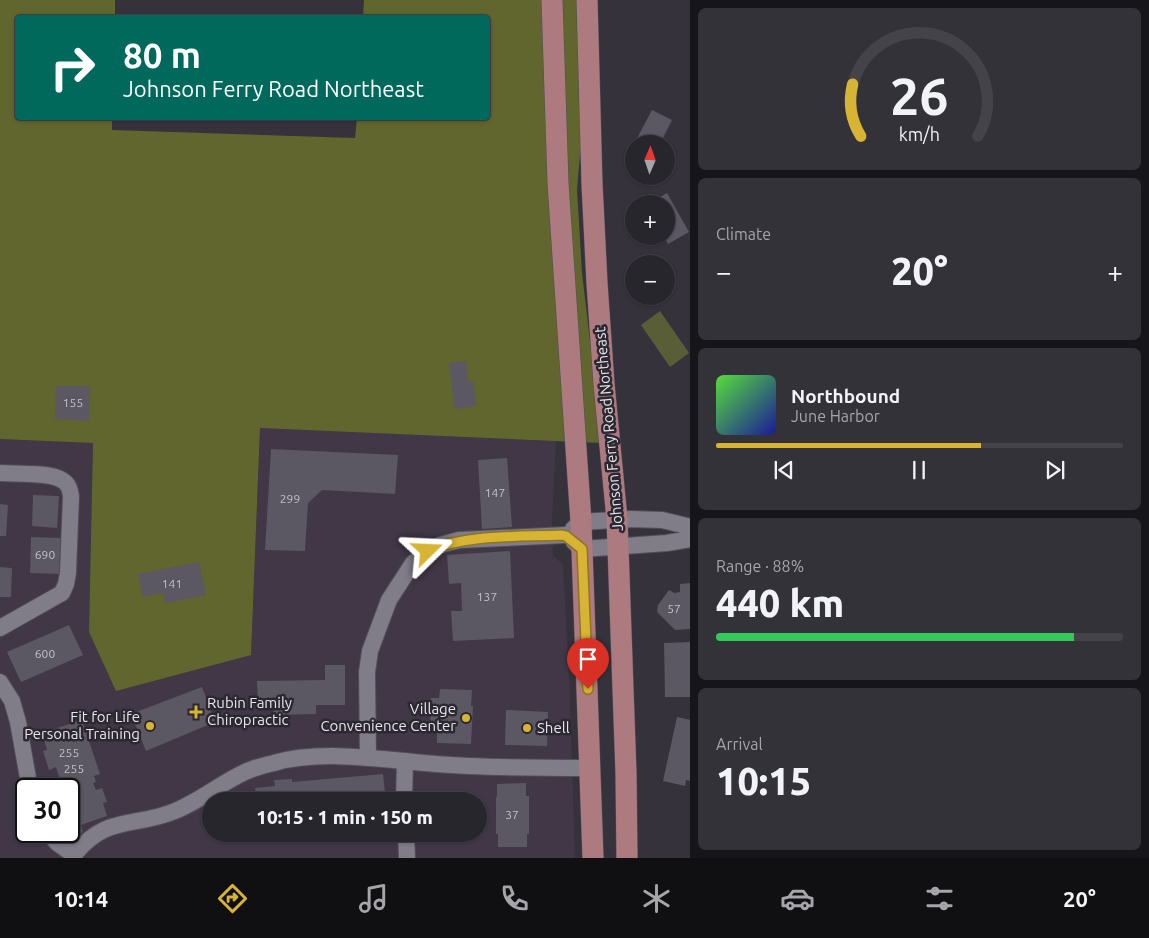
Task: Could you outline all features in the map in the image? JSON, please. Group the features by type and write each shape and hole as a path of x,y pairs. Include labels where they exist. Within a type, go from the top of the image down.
{"main road":[{"path":"552,0 558,183 574,529 582,549 593,858"},
{"name":"Johnson Ferry Road Northeast","path":"587,0 592,184 597,283 617,520 626,773 626,858"}],"street":[{"path":"0,473 50,476 62,479 69,487 70,496 68,573 62,593 0,628"},
{"path":"368,758 367,687 370,651 389,600 413,563 428,551 440,545 459,540 574,529 617,520 662,520 690,527"},
{"path":"582,549 667,543 690,538"},
{"path":"0,682 12,701 18,722 28,778"},
{"path":"57,843 73,856 91,837 106,829 174,812 244,773 276,762 297,758 368,758 447,765 591,768"},
{"path":"404,761 404,792"},
{"path":"406,842 407,858"}],"shaded area":[{"path":"260,428 556,441 552,522 553,556 563,564 570,697 575,858 0,858 0,439 93,443 89,632 251,655"}],"green space":[{"path":"0,0 115,0 115,15 15,15 15,120 112,120 112,130 355,138 357,120 490,120 490,15 363,15 364,0 594,0 577,189 582,273 602,443 260,428 251,655 116,691 89,632 93,443 0,439"},
{"path":"660,311 689,353 670,367 641,325"}],"building":[{"path":"652,110 672,120 664,135 639,135"},
{"path":"675,207 689,232 675,240"},
{"path":"466,361 468,381 473,381 476,406 455,409 449,363"},
{"path":"56,386 90,386 89,421 55,419"},
{"path":"271,449 398,455 395,494 322,490 308,503 305,551 265,550"},
{"path":"507,458 512,527 482,529 478,460"},
{"path":"33,495 59,496 57,528 32,526"},
{"path":"0,504 8,505 6,536 0,536"},
{"path":"31,537 61,538 59,574 30,573"},
{"path":"510,551 514,638 453,641 451,611 462,611 461,583 449,584 447,555"},
{"path":"199,562 206,595 165,603 163,593 143,597 138,574"},
{"path":"0,567 12,568 11,597 0,597"},
{"path":"690,583 690,629 675,630 657,612 658,605 669,590 674,593 680,592 680,584"},
{"path":"69,625 83,655 21,682 7,652"},
{"path":"690,642 690,697 665,697 664,643"},
{"path":"325,665 345,665 345,705 316,705 316,714 274,715 274,708 258,709 257,681 325,680"},
{"path":"202,687 215,722 146,751 131,714"},
{"path":"440,689 472,690 471,744 437,743 437,732 430,732 431,698 439,698"},
{"name":"Shell","path":"506,710 548,712 547,746 505,745"},
{"path":"677,717 690,720 690,781 686,780 685,786 663,781"},
{"path":"82,720 100,774 94,776 96,782 93,783 96,790 102,788 107,802 103,803 107,816 81,825 83,832 80,833 80,778 60,778 56,767 49,770 43,751 47,750 42,733"},
{"path":"383,774 385,792 255,792 255,788 275,786 274,780 292,779 292,782"},
{"path":"526,783 526,796 529,796 527,847 498,847 498,834 496,834 497,784"}],"place":[{"name":"Rubin Family Chiropractic","path":"196,712"},
{"name":"Village Convenience Center","path":"466,718"},
{"name":"Fit for Life Personal Training","path":"150,726"},
{"name":"Shell","path":"527,728"}],"route":[{"path":"428,551 440,545 459,540 562,535 582,549 588,689"}]}
